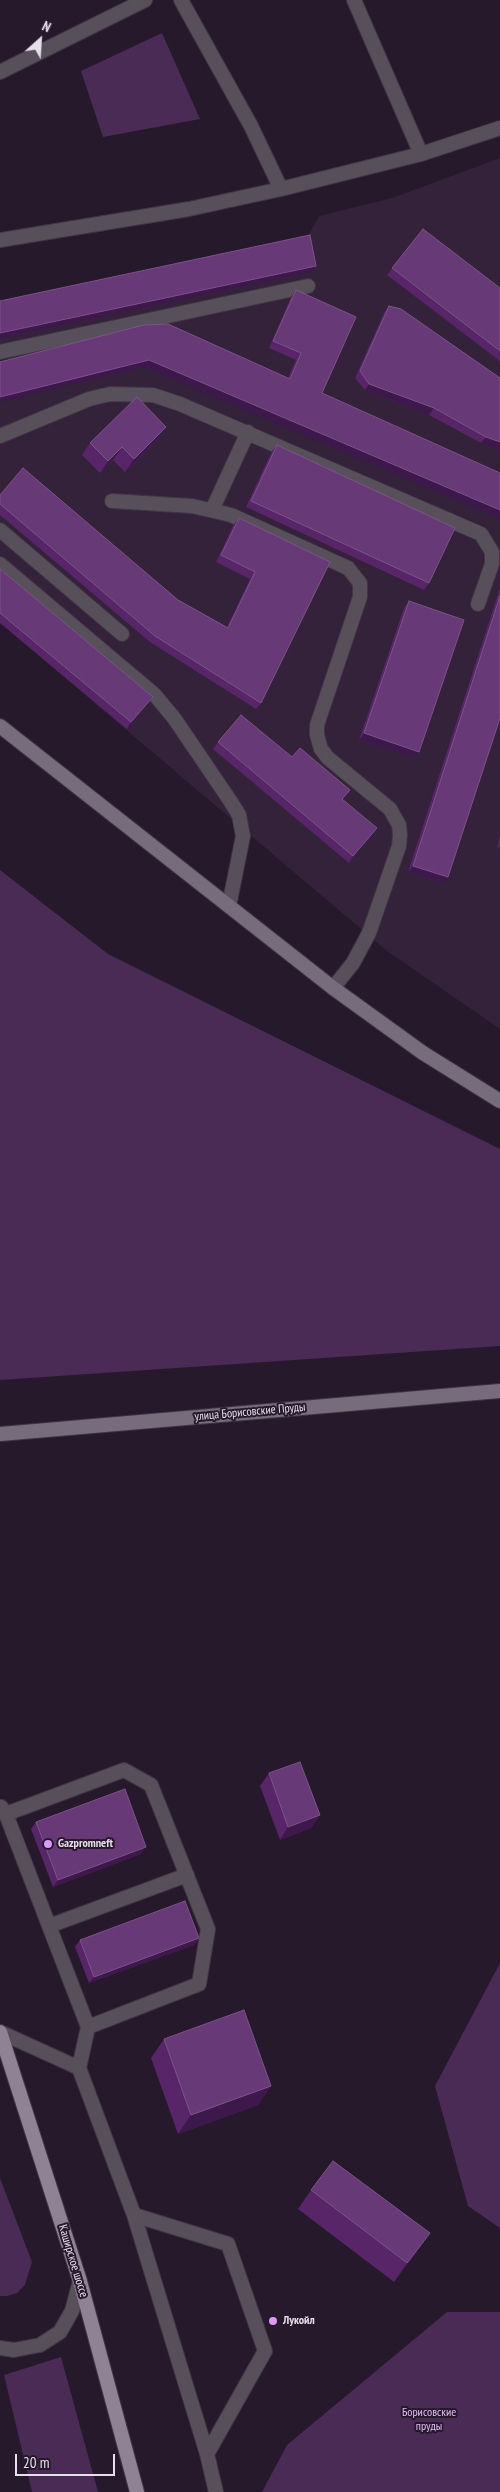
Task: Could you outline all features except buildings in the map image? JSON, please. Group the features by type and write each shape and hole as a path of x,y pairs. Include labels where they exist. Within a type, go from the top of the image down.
{"main road":[{"path":"0,726 333,988 424,1053 500,1101"},
{"name":"улица Борисовские Пруды","path":"0,1434 500,1390"},
{"name":"Каширское шоссе","path":"0,2032 80,2281 137,2492"}],"street":[{"path":"0,72 145,0"},
{"path":"181,0 251,126 281,189"},
{"path":"354,0 421,154"},
{"path":"0,240 189,209 281,189 421,154 500,128"},
{"path":"0,352 308,286"},
{"path":"0,436 89,399 110,394 153,395 180,404 481,534 492,552 492,564 478,604"},
{"path":"212,510 248,432"},
{"path":"112,501 170,504 212,510 246,521 348,568 360,582 360,597 317,724 317,735 321,749 328,758 390,809 399,825 400,835 399,846 369,932 353,963 333,988"},
{"path":"0,530 122,634"},
{"path":"0,564 154,694 174,718 231,802 239,816 243,836 228,906"},
{"path":"88,2027 199,1984 208,1929 151,1785 124,1770 3,1810 88,2027 79,2068 134,2215 207,2454 216,2492"},
{"path":"49,1926 187,1875"},
{"path":"0,2032 79,2068"},
{"path":"134,2215 228,2244 265,2352 207,2454"},
{"path":"0,2348 14,2350 40,2345 60,2332 72,2311 80,2281"}],"shaded area":[{"path":"500,158 500,1029 387,951 0,623 0,307 305,242 319,216 392,198"}],"green space":[{"path":"162,33 200,119 103,137 81,71"},
{"path":"0,870 108,954 500,1149 500,1346 0,1380"},
{"path":"500,1963 500,2228 468,2206 435,2086"},
{"path":"0,2178 32,2262 25,2285 17,2293 7,2296 0,2296"},
{"name":"Борисовские пруды","path":"447,2312 500,2312 500,2492 262,2492 287,2445"},
{"path":"61,2357 98,2492 32,2492 4,2375"}],"place":[{"name":"Gazpromneft","path":"48,1844"},
{"name":"Лукойл","path":"273,2321"}]}
